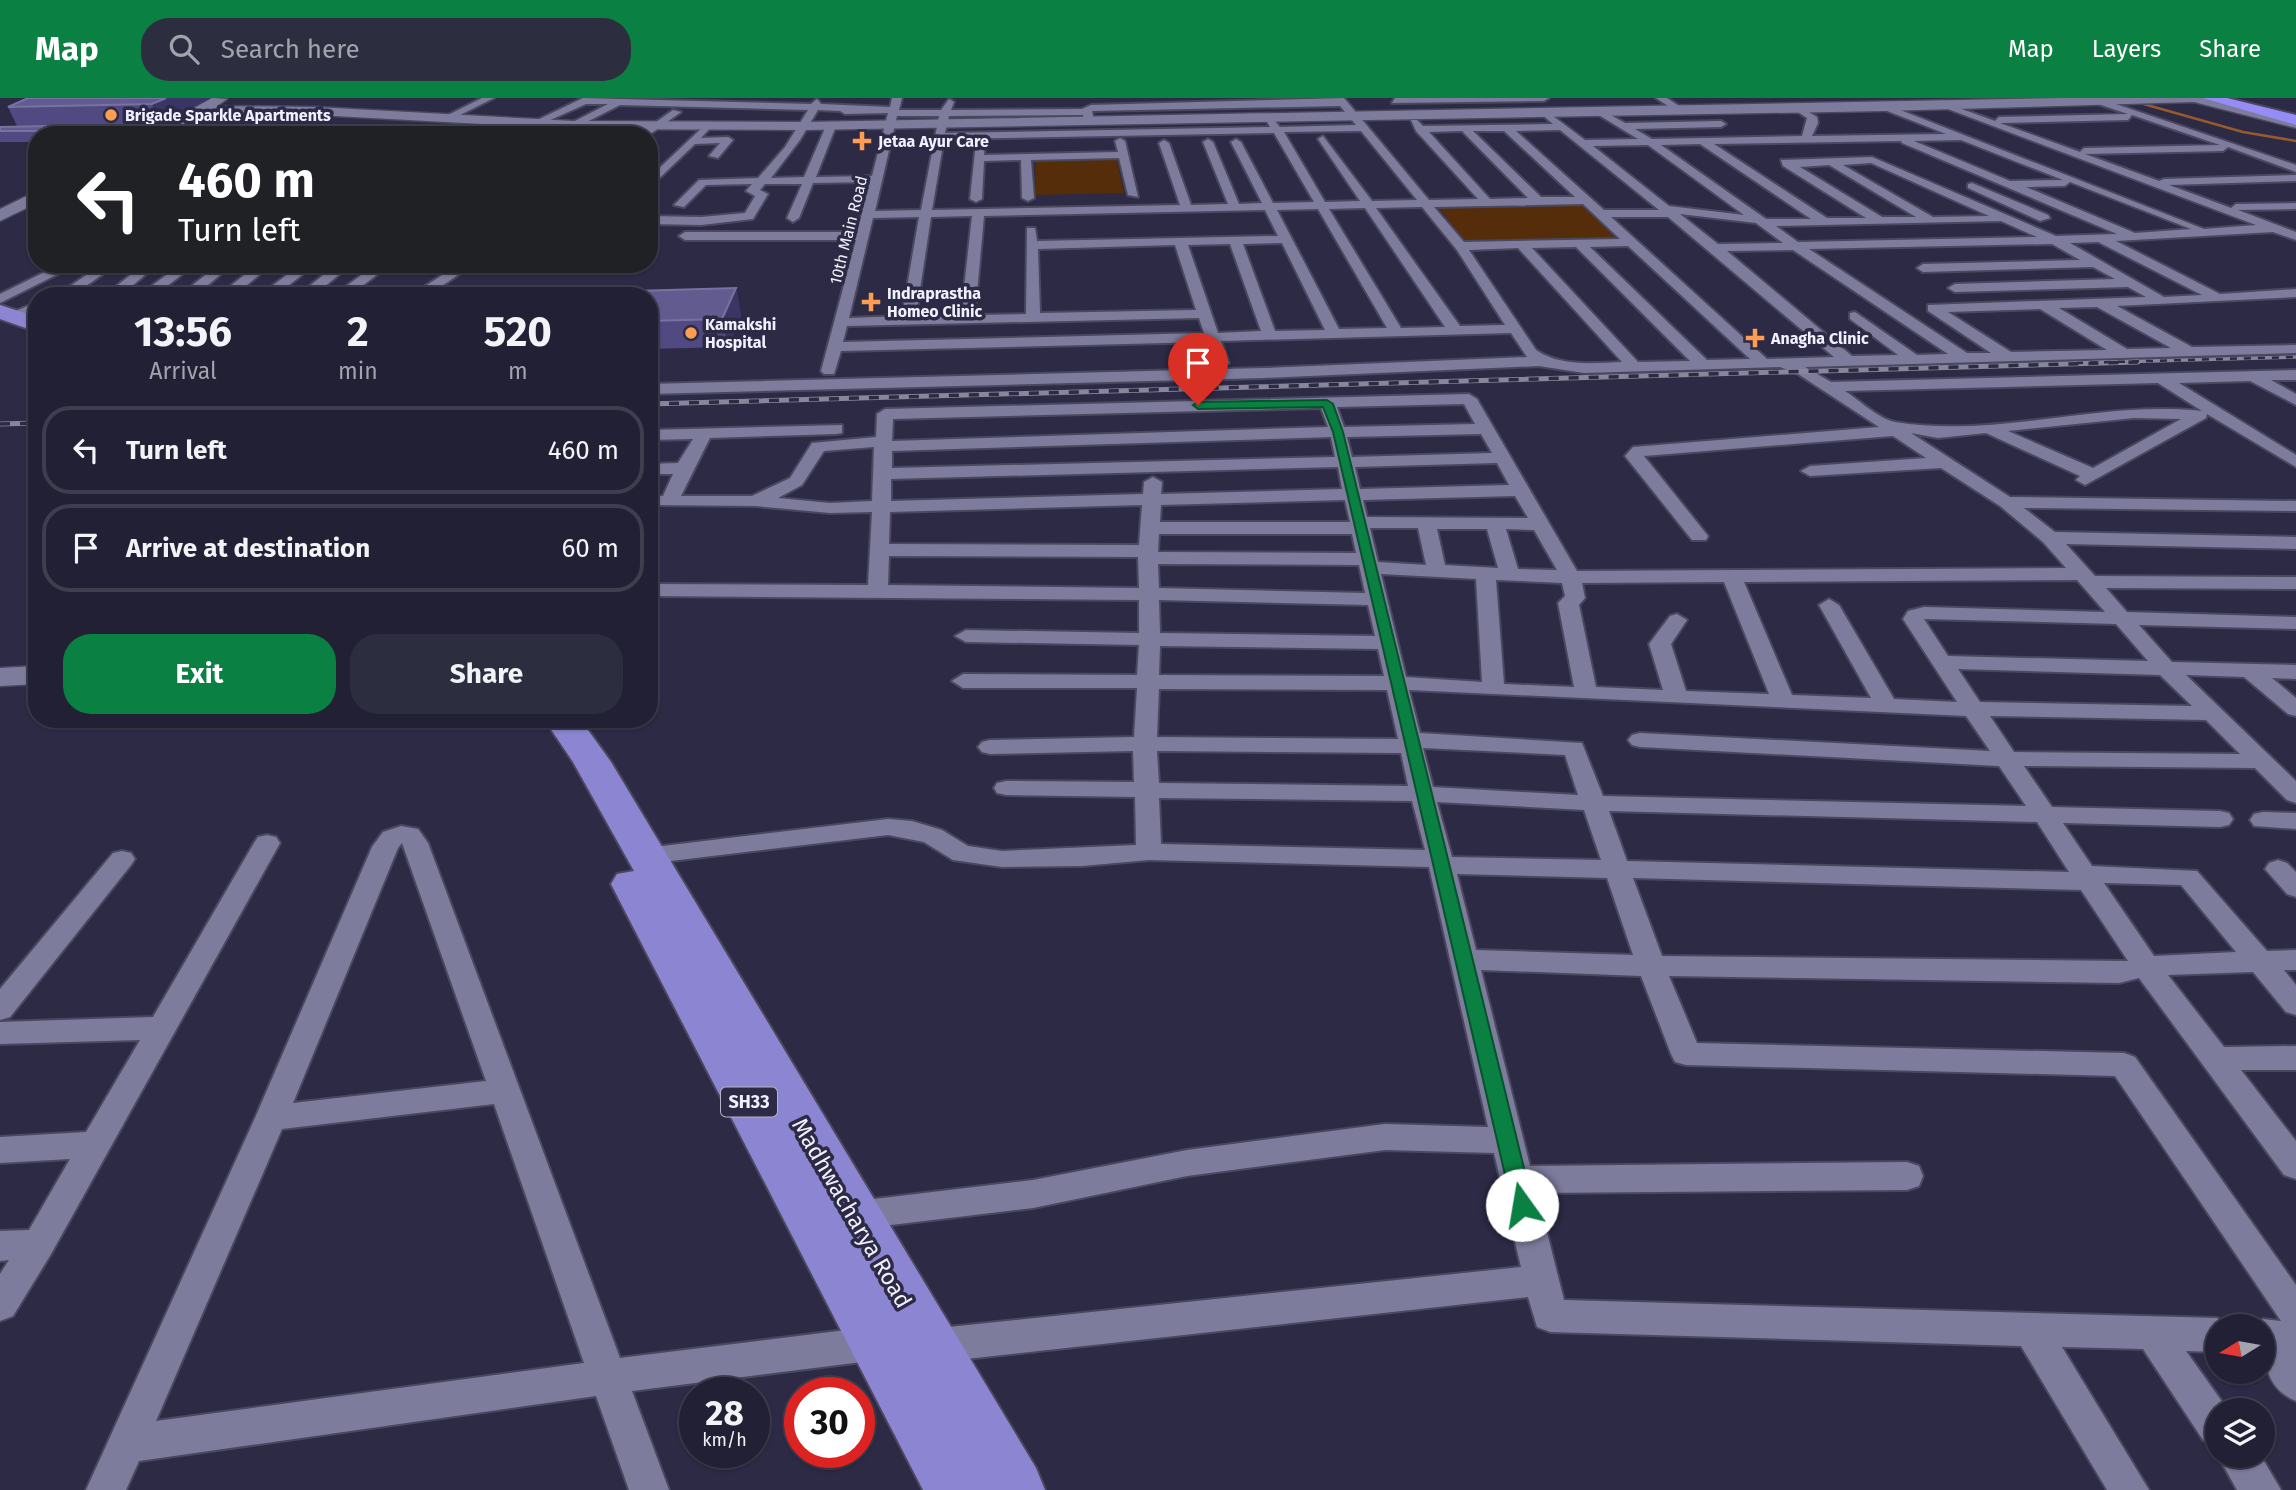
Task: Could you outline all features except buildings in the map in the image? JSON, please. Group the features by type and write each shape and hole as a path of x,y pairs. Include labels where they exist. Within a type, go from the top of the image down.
{"highway":[{"path":"2196,98 2296,118"},
{"path":"2227,98 2296,118"}],"main road":[{"path":"4,309 28,321"},
{"name":"Madhwacharya Road","path":"540,728 583,793 833,1218 930,1346 1014,1490"},
{"name":"Madhwacharya Road","path":"568,728 592,762 646,856 833,1218 878,1343 956,1490"}],"street":[{"path":"205,110 223,98"},
{"path":"176,126 232,98"},
{"path":"445,119 489,98"},
{"path":"622,126 665,98"},
{"path":"654,126 701,98"},
{"path":"658,176 692,141 700,126 739,98"},
{"path":"768,126 785,98"},
{"path":"1014,118 1020,98"},
{"path":"1608,98 1625,119 1652,143 1797,247 1964,358"},
{"path":"1661,98 1681,110"},
{"path":"1625,119 1681,110 1798,116 1885,107 2196,98"},
{"path":"2235,98 2296,118"},
{"path":"1394,99 1545,105 1600,112 1625,119 1732,124"},
{"path":"1394,99 1487,202"},
{"path":"205,110 316,111 514,122 589,100 625,100 687,106 779,108 816,103 913,114 980,129 1118,132 1362,127"},
{"path":"576,126 625,100"},
{"path":"985,100 979,159 971,199 989,199"},
{"path":"1088,117 1091,108 1340,100 1460,246 1536,357"},
{"path":"2101,100 2282,162 2296,170"},
{"path":"658,220 701,221 747,217 759,204 762,194 752,191 806,126 816,103"},
{"path":"980,129 1014,118 1088,117 1118,132 1164,142 1236,142 1275,129 1323,139 1408,116 1545,105"},
{"path":"1545,105 1565,127 1715,248 1848,361"},
{"path":"793,218 835,126 848,106"},
{"path":"1945,106 2296,236"},
{"path":"731,126 747,107"},
{"path":"1885,107 2207,232"},
{"path":"658,129 700,126 835,126 894,111"},
{"name":"10th Main Road","path":"829,370 894,111"},
{"path":"537,116 560,126"},
{"path":"1798,116 1813,123 1799,140"},
{"path":"1984,120 2146,117"},
{"path":"908,320 926,214 935,200 944,119"},
{"path":"1420,129 1565,127"},
{"path":"1465,128 1538,201"},
{"path":"1507,128 1771,363 1803,372 1892,427 2006,502 2050,538 2166,668 2296,794"},
{"path":"1275,129 1396,332"},
{"path":"0,132 28,132"},
{"path":"1118,132 1140,195 1121,195"},
{"path":"2157,134 2196,133"},
{"path":"2028,136 2066,135"},
{"path":"1585,143 1961,137"},
{"path":"1898,138 2135,237"},
{"path":"1323,139 1455,330"},
{"path":"1830,139 1847,148"},
{"path":"1862,139 1896,153"},
{"path":"692,141 728,140 715,156"},
{"path":"1799,140 1814,152"},
{"path":"1751,141 1880,221"},
{"path":"1164,142 1176,194 1187,209"},
{"path":"1208,142 1236,208"},
{"path":"1236,142 1334,333"},
{"path":"1704,142 1824,222"},
{"path":"2070,152 2241,148"},
{"path":"979,159 1124,155"},
{"path":"1026,157 1028,198"},
{"path":"1778,158 1831,162 1872,160 2055,240 2162,301"},
{"path":"2242,163 2296,161"},
{"path":"1831,162 1930,220"},
{"path":"2109,166 2136,166"},
{"path":"1955,173 1979,171"},
{"path":"1905,175 1929,173"},
{"path":"2009,184 2296,178"},
{"path":"691,182 878,179"},
{"path":"658,182 665,182"},
{"path":"680,205 703,182"},
{"path":"1965,183 2055,223"},
{"path":"2186,195 2227,194"},
{"path":"1015,198 1041,197"},
{"path":"869,215 1586,200"},
{"path":"0,216 28,201"},
{"path":"786,203 800,203"},
{"path":"759,204 772,204"},
{"path":"2221,208 2296,206"},
{"path":"0,223 28,209"},
{"path":"1602,214 1669,211 1764,222 2004,219"},
{"path":"1031,212 1033,318"},
{"path":"968,319 983,228 978,213"},
{"path":"2259,222 2296,221"},
{"path":"1266,223 1279,223"},
{"path":"1715,248 2096,239 2274,228"},
{"path":"2067,229 2096,239 2219,298"},
{"path":"675,237 863,236"},
{"path":"1032,245 1287,239"},
{"path":"1235,240 1269,335"},
{"path":"1180,241 1221,363"},
{"path":"1460,246 1632,242"},
{"path":"1580,244 1703,365"},
{"path":"1522,245 1634,367"},
{"path":"1888,245 1981,306"},
{"path":"1914,263 2095,263"},
{"path":"37,287 58,273"},
{"path":"76,287 98,273"},
{"path":"123,287 140,273"},
{"path":"158,287 177,273"},
{"path":"198,287 215,273"},
{"path":"237,287 254,273"},
{"path":"278,287 298,273"},
{"path":"316,287 334,273"},
{"path":"353,287 372,273"},
{"path":"431,287 454,273"},
{"path":"1955,288 2131,283"},
{"path":"4,309 28,293"},
{"path":"2008,357 1933,310 1937,307 2162,301 2296,293"},
{"path":"2099,303 2188,351"},
{"path":"2042,304 2123,353"},
{"path":"4,309 28,307"},
{"path":"841,322 1204,314"},
{"path":"1855,316 1913,359"},
{"path":"835,347 1516,329"},
{"path":"658,377 829,370 1536,357 1584,368 2296,349"},
{"path":"658,389 1263,373 1536,357"},
{"path":"1826,387 2296,375"},
{"path":"2253,376 2296,400"},
{"path":"2161,379 2296,461"},
{"path":"878,591 885,414 1469,399 1571,576 1575,598 1568,603 1586,693"},
{"path":"1327,404 1338,432 1413,743 1422,794 1441,862 1549,1317 2205,1335"},
{"path":"1146,406 1153,436 1154,499 1148,554 1150,642 1145,744 1149,852"},
{"path":"1699,536 1643,470 1634,456 1639,451 1892,427 1938,433 2134,413 2220,414"},
{"path":"1986,427 2089,477 2200,415"},
{"path":"658,435 836,429"},
{"path":"755,501 790,487 805,474 818,447 882,443 1486,429"},
{"path":"658,501 670,500 684,468 705,433"},
{"path":"881,474 1503,458"},
{"path":"1810,471 1946,462"},
{"path":"658,469 684,468"},
{"path":"658,501 755,501 830,508 880,504 1522,491"},
{"path":"2006,502 2296,506"},
{"path":"1151,528 1426,523 1541,524"},
{"path":"1426,523 1437,571"},
{"path":"1495,524 1510,574"},
{"path":"2050,538 2296,543"},
{"path":"881,550 1148,554 1571,576 2085,578 2296,583"},
{"path":"1486,573 1493,690"},
{"path":"1731,575 1783,700"},
{"path":"658,590 1150,594 1378,599"},
{"path":"1829,605 1885,703"},
{"path":"2296,623 2120,616 1915,614 1913,619 2005,760 2146,966 2296,1166"},
{"path":"1676,696 1660,644 1677,620"},
{"path":"966,636 1150,642 1389,643"},
{"path":"1941,662 2296,672"},
{"path":"2250,671 2296,709"},
{"path":"0,677 28,675"},
{"path":"963,681 1398,683 1493,690 1885,703 1972,709 2211,713"},
{"path":"1640,740 2005,760 2259,761"},
{"path":"990,747 1413,743 1574,748 1651,966 1686,1054 2124,1065 2296,1314"},
{"path":"1006,788 1422,794 1594,803 2220,819"},
{"path":"2263,820 2296,821"},
{"path":"646,856 888,827 912,829 933,836 962,854 1002,859 1082,858 1149,852 1617,869 2086,878 2188,877 2296,1004"},
{"path":"106,1490 271,1118 385,847 391,837 401,833 409,835 415,843 502,1091 649,1490"},
{"path":"0,1305 39,1244 267,843"},
{"path":"0,1009 122,859"},
{"path":"2278,869 2296,888"},
{"path":"1464,960 1651,966 2119,972 2146,966 2296,960"},
{"path":"0,1033 163,1028"},
{"path":"2214,1059 2296,1058"},
{"path":"271,1118 502,1091"},
{"path":"833,1218 1033,1194 1187,1163 1385,1137 1507,1140"},
{"path":"0,1150 94,1145"},
{"path":"1516,1180 1907,1176"},
{"path":"0,1247 39,1244"},
{"path":"930,1346 1541,1280"},
{"path":"2030,1328 2129,1490"},
{"path":"2153,1334 2205,1410"},
{"path":"2275,1339 2296,1383"},
{"path":"126,1444 607,1377 878,1343"},
{"path":"2245,1468 2261,1490"}],"shaded area":[{"path":"1116,157 1124,193 1036,195 1035,159"},
{"path":"1579,203 1616,238 1466,242 1437,206"}],"waterway":[{"path":"2140,103 2243,132 2296,141"}],"railway":[{"path":"2076,363 2296,357"},
{"path":"658,404 2138,362"},
{"path":"0,424 28,423"}],"place":[{"name":"Brigade Sparkle Apartments","path":"111,115"},
{"name":"Jetaa Ayur Care","path":"862,141"},
{"name":"Indraprastha Homeo Clinic","path":"871,302"},
{"name":"Kamakshi Hospital","path":"691,333"},
{"name":"Anagha Clinic","path":"1755,338"}],"route":[{"path":"1198,405 1327,404 1338,432 1422,794 1522,1205"}]}
